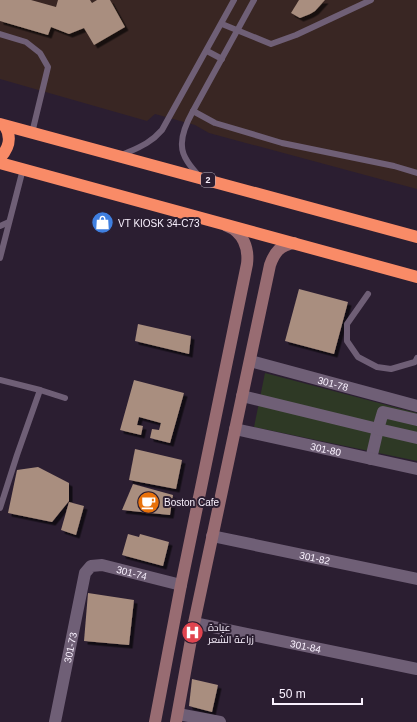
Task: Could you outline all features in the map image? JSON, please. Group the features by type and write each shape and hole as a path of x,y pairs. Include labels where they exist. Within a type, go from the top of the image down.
{"highway":[{"name":"2","path":"3,125 417,237"},
{"path":"0,158 6,150 9,141 8,130 3,125"},
{"path":"0,163 417,277"}],"main road":[{"path":"155,722 181,585 247,264 248,255 243,239 231,227 223,223"},
{"path":"177,718 194,623 270,265 278,250 285,245 294,243"}],"street":[{"name":"301-78","path":"250,361 417,406"},
{"path":"242,396 378,429 416,435"},
{"path":"371,459 383,412 417,420"},
{"name":"301-80","path":"235,429 417,469"},
{"name":"301-82","path":"212,536 417,579"},
{"name":"301-74","path":"85,573 91,566 102,566 181,585"},
{"name":"301-73","path":"55,722 85,573"},
{"name":"301-84","path":"194,623 417,668"},
{"path":"177,718 220,722"}],"lane":[{"path":"119,156 144,146 156,137 162,130 234,0"},
{"path":"201,178 185,157 182,147 186,126 254,0"},
{"path":"222,24 271,44 296,35 371,0"},
{"path":"0,34 26,42 40,53 48,68 32,133"},
{"path":"206,51 222,59"},
{"path":"193,111 215,123 282,143 394,166 417,173"},
{"path":"0,258 23,169"},
{"path":"0,226 9,222"},
{"path":"368,294 347,324 347,341 358,357 377,367 391,369 414,362 417,358"},
{"path":"0,380 66,398"},
{"path":"0,508 40,390"}],"shaded area":[{"path":"0,0 417,0 417,189 209,133 195,125 155,114 147,121 0,79"}],"green space":[{"path":"265,373 417,413 417,461 254,427"}],"building":[{"path":"0,0 31,0 56,7 58,0 90,0 92,3 97,0 110,0 125,27 94,45 84,28 69,34 51,27 48,35 0,21"},
{"path":"299,0 325,0 315,11 300,18 291,13"},
{"path":"299,289 348,302 334,354 285,341"},
{"path":"138,324 191,336 189,354 135,341"},
{"path":"134,380 184,393 170,443 150,438 152,429 159,430 161,423 139,417 137,425 143,426 141,435 120,430"},
{"path":"135,449 182,460 176,489 129,480"},
{"path":"38,467 69,483 69,501 52,522 8,513 17,470"},
{"name":"Boston Cafe","path":"133,484 173,495 170,515 122,510"},
{"path":"69,502 84,506 76,535 61,530"},
{"path":"128,534 139,537 140,534 169,542 163,566 122,555"},
{"path":"88,593 134,600 129,645 84,641"},
{"path":"192,679 218,685 212,712 189,706"}],"place":[{"name":"VT KIOSK 34-C73","path":"102,223"},
{"name":"Boston Cafe","path":"149,502"},
{"name":"عيادة زراعة الشعر","path":"193,633"}]}
